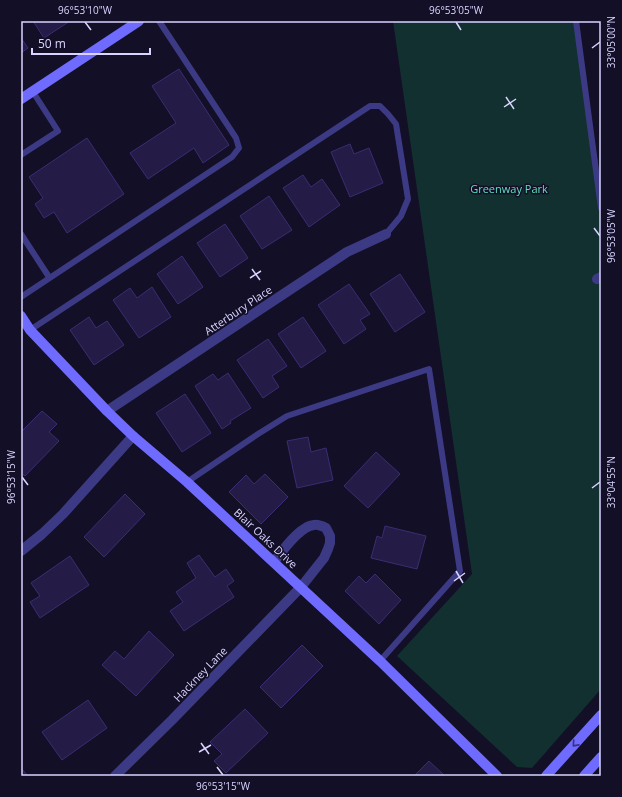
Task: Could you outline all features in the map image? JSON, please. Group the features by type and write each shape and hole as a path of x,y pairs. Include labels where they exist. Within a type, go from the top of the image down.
{"street":[{"path":"21,99 139,21"},
{"name":"Atterbury Place","path":"107,411 347,252 386,234"},
{"name":"Blair Oaks Drive","path":"21,316 30,330 107,411 301,587 380,661 497,776"},
{"path":"21,551 42,534 62,514 133,436"},
{"name":"Hackney Lane","path":"115,776 172,720 301,587 324,558 328,549 330,536 326,528 314,524 309,526 297,534 274,562"},
{"path":"546,776 601,715"},
{"path":"584,776 601,757"}],"lane":[{"path":"21,297 232,157 239,148 236,138 159,21"},
{"path":"576,21 601,208"},
{"path":"21,155 58,131 33,92"},
{"path":"30,330 370,106 380,106 396,124 408,199 401,216 386,234"},
{"path":"21,234 49,277"},
{"path":"187,482 287,416 428,369 460,572 380,661"}],"green space":[{"name":"Greenway Park","path":"393,21 576,21 601,183 601,689 532,768 517,767 397,656 472,574"}],"building":[{"path":"33,21 70,21 44,38"},
{"path":"21,38 28,48 21,53"},
{"path":"179,69 229,145 203,163 194,148 148,179 130,153 176,123 152,86"},
{"path":"87,138 124,194 67,233 54,212 44,218 35,204 43,198 29,177"},
{"path":"350,144 354,154 369,148 383,183 350,197 331,152"},
{"path":"303,175 311,187 322,179 340,205 309,227 283,188"},
{"path":"269,196 292,230 262,249 240,216"},
{"path":"225,224 248,258 220,277 197,243"},
{"path":"182,256 203,287 178,304 157,274"},
{"path":"400,274 425,312 395,332 370,294"},
{"path":"349,284 370,314 360,320 366,329 344,344 318,305"},
{"path":"152,287 171,317 139,338 113,300 130,288 137,298"},
{"path":"89,317 96,328 107,321 124,345 94,365 70,330"},
{"path":"303,317 326,351 301,368 278,334"},
{"path":"268,339 287,366 272,376 279,387 263,398 237,360"},
{"path":"228,373 251,408 230,421 231,423 222,429 195,386 213,374 218,380"},
{"path":"185,394 211,433 182,452 156,413"},
{"path":"42,411 57,424 49,432 59,441 25,476 21,473 21,432"},
{"path":"308,437 311,452 326,448 333,480 297,488 287,441"},
{"path":"376,452 400,474 368,508 344,486"},
{"path":"265,474 288,497 261,524 229,492 246,475 254,484"},
{"path":"125,494 145,514 104,557 84,537"},
{"path":"385,526 426,536 417,569 371,558 377,536 382,538"},
{"path":"199,555 215,577 226,569 234,581 227,586 234,597 184,631 170,611 183,602 176,592 196,578 187,563"},
{"path":"70,556 89,585 40,618 30,602 40,596 31,583"},
{"path":"375,574 401,600 379,624 345,591 359,576 366,583"},
{"path":"149,631 174,655 136,696 102,665 115,651 124,659"},
{"path":"302,645 323,666 281,708 260,687"},
{"path":"88,700 107,728 62,760 42,732"},
{"path":"245,709 268,733 226,773 214,761 222,754 210,742"},
{"path":"429,761 445,776 414,776"},
{"path":"21,768 28,776 21,776"}]}
